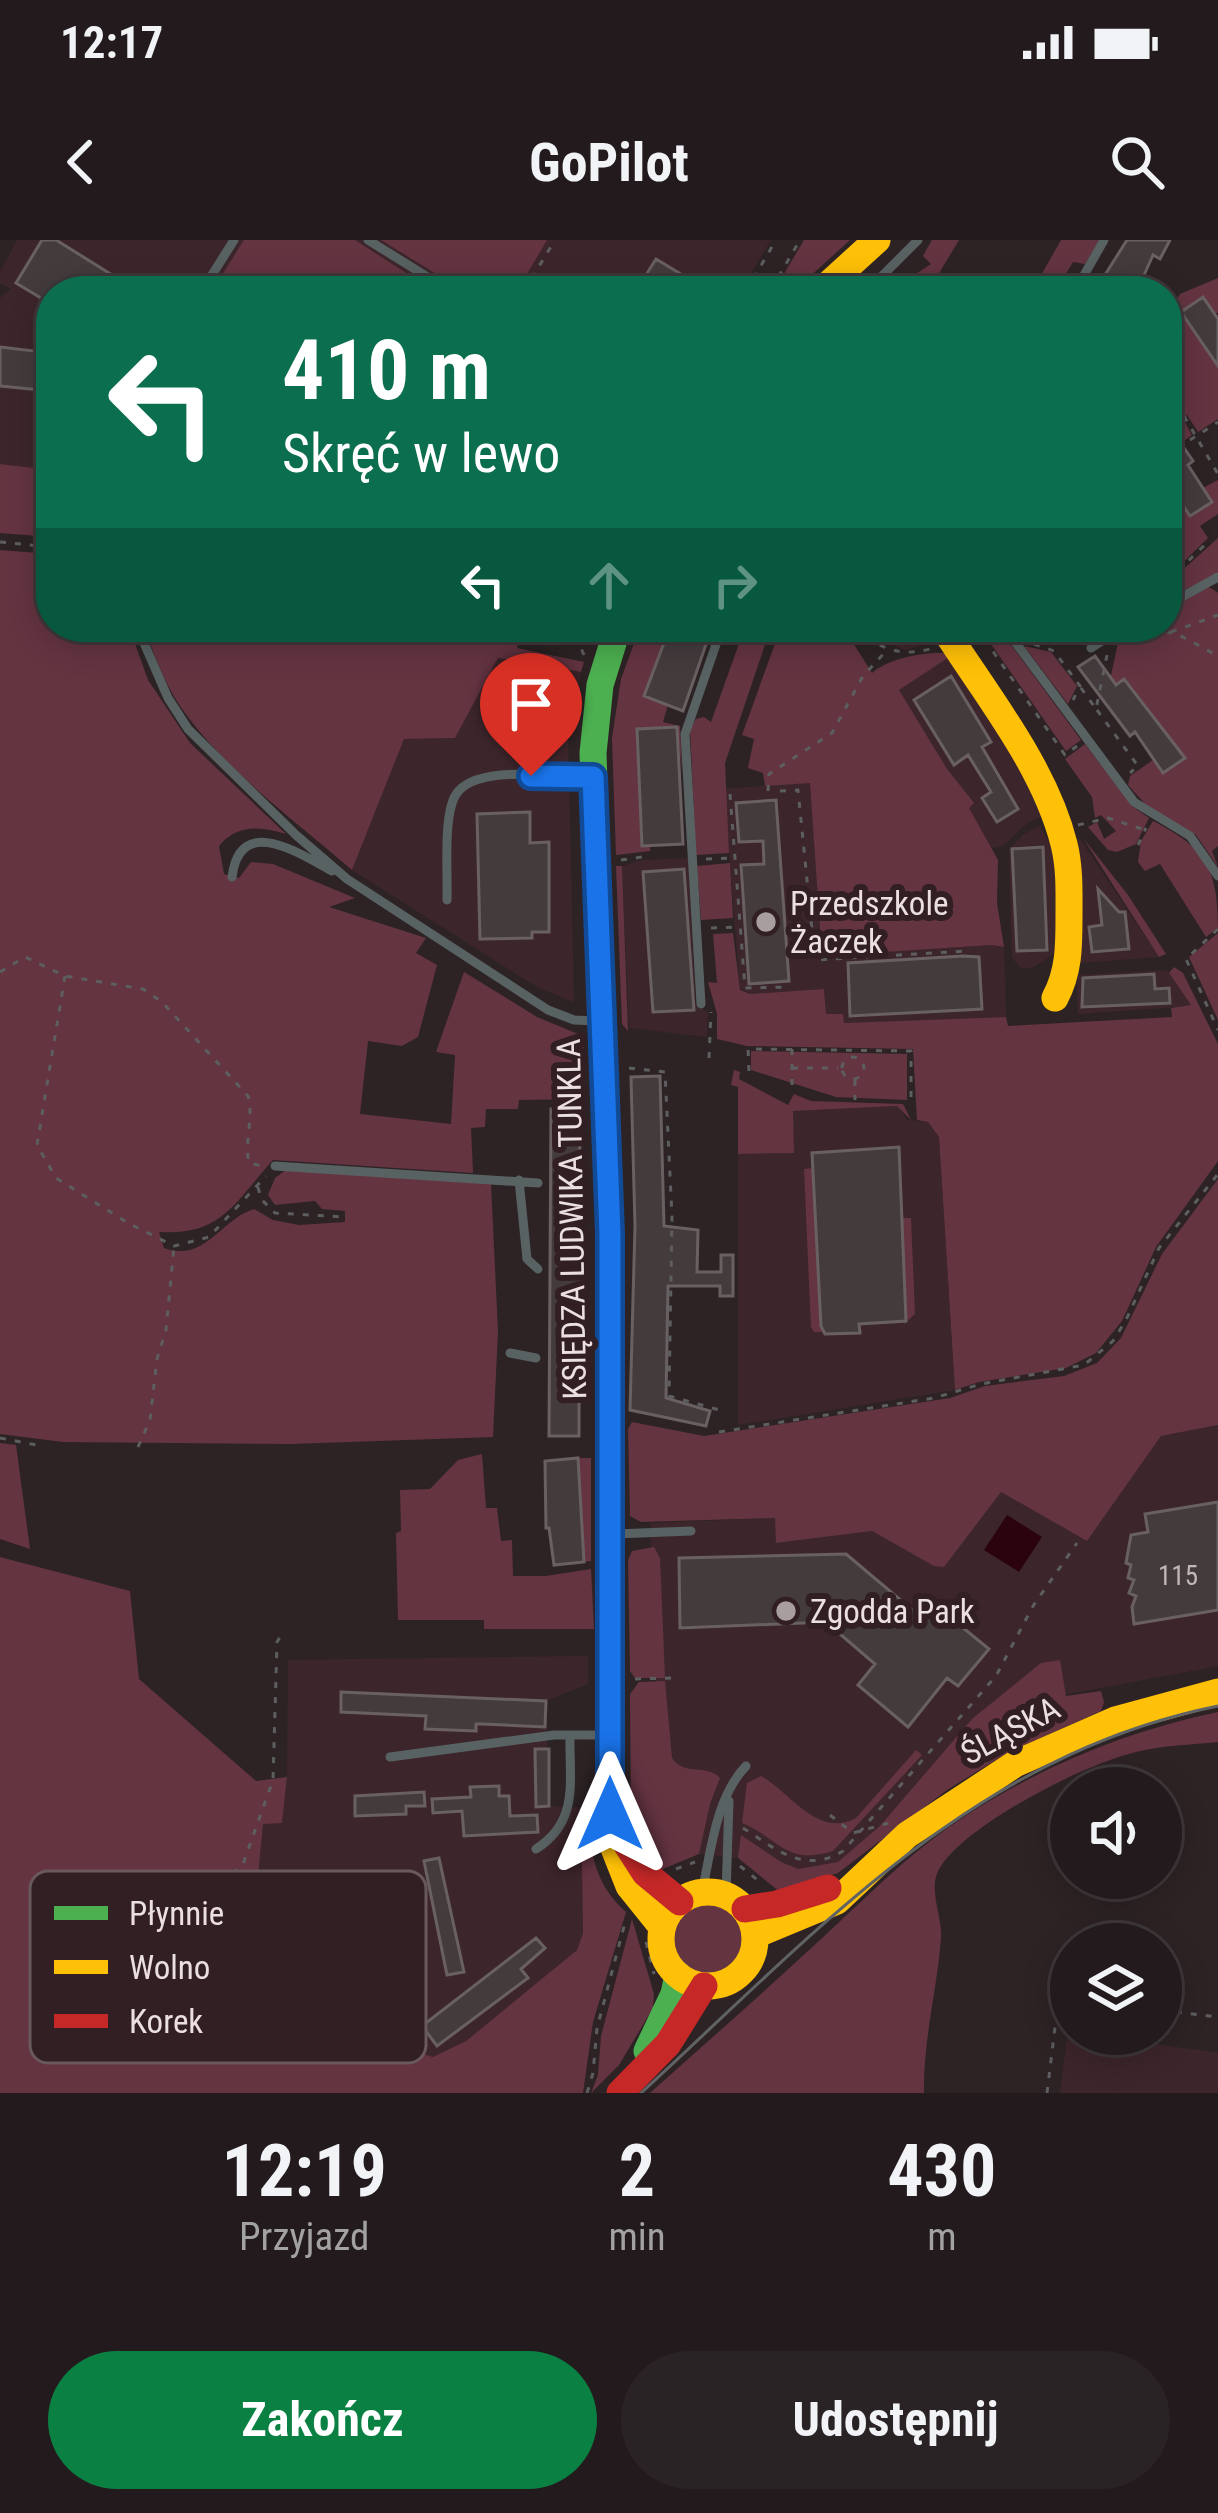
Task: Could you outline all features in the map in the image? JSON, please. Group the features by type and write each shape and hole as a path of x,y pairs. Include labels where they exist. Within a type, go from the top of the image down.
{"street":[{"path":"837,276 877,240"},
{"name":"KSIĘDZA LUDWIKA TUNKLA","path":"613,642 600,685 593,777 610,1234 610,1838 622,1876 662,1927"},
{"path":"962,642 1027,759 1063,838 1070,943 1066,980 1055,998"},
{"name":"ŚLĄSKA","path":"722,1907 837,1901 859,1877 954,1801 1015,1764 1115,1720 1218,1692"},
{"name":"KSIĘDZA LUDWIKA TUNKLA","path":"610,1814 633,1860 654,1886 722,1907"},
{"path":"722,1907 750,1962 730,1981 691,1980 665,1957 662,1927 722,1907"},
{"path":"622,2092 691,1980"}],"lane":[{"path":"211,276 234,240"},
{"path":"368,240 426,276"},
{"path":"882,276 918,240"},
{"path":"1084,276 1104,240"},
{"path":"1182,597 1218,578"},
{"path":"143,642 188,729 347,879"},
{"path":"701,1004 685,734 717,642"},
{"path":"1013,642 1144,811 1190,836 1218,876"},
{"path":"1091,647 1100,642"},
{"path":"446,900 451,806 462,788 488,776 593,777"},
{"path":"232,877 240,853 249,845 282,845 347,879 548,1010 574,1020 604,1021"},
{"path":"275,1166 538,1183"},
{"path":"519,1180 526,1259 538,1269"},
{"path":"510,1353 536,1358"},
{"path":"610,1534 692,1531"},
{"path":"390,1757 570,1735 610,1735"},
{"path":"536,1849 556,1836 568,1811 570,1735"},
{"path":"722,1907 710,1860 734,1778 746,1766"},
{"path":"722,1907 729,1796"}],"path":[{"path":"533,276 555,240"},
{"path":"755,276 776,240"},
{"path":"778,276 800,240"},
{"path":"1184,416 1218,475 1210,480"},
{"path":"1190,440 1218,422"},
{"path":"1182,567 1210,540"},
{"path":"0,542 36,546"},
{"path":"1182,629 1218,616"},
{"path":"1182,639 1218,656"},
{"path":"876,642 887,650 924,651 938,642"},
{"path":"966,642 1065,755 1071,750"},
{"path":"1017,642 1052,649 1080,686 1138,766 1119,782"},
{"path":"1096,709 1110,642"},
{"path":"768,791 769,774 832,733 862,676 887,650"},
{"path":"1067,712 1080,686"},
{"path":"780,791 797,790 815,960 967,951"},
{"path":"730,794 745,988 789,987"},
{"path":"1103,818 1146,828 1138,845"},
{"path":"616,861 642,857"},
{"path":"706,859 734,858"},
{"path":"714,928 740,927"},
{"path":"1218,929 1186,959 1218,1030"},
{"path":"0,972 25,957 64,976 143,989 162,1002 248,1096 249,1163 275,1166"},
{"path":"64,976 37,1145 56,1178 174,1246 209,1238 275,1166"},
{"path":"709,1058 712,1017"},
{"path":"748,1071 748,1048 911,1051 911,1106"},
{"path":"792,1049 792,1089"},
{"path":"792,1068 842,1068 851,1058 861,1060 863,1073 855,1079"},
{"path":"621,1068 665,1072 672,1216 669,1396 723,1411"},
{"path":"842,1068 855,1079"},
{"path":"855,1079 856,1100"},
{"path":"719,1432 920,1400 1084,1365 1113,1341 1159,1248 1218,1174"},
{"path":"258,1185 261,1199 274,1213 345,1217"},
{"path":"138,1447 150,1420 174,1246"},
{"path":"0,1438 42,1446"},
{"path":"730,1824 785,1856 803,1861 829,1859 843,1851 996,1676 1033,1606 1077,1543"},
{"path":"236,1871 244,1864 273,1780 281,1634"},
{"path":"627,1679 674,1678"},
{"path":"830,1814 853,1833 893,1822"},
{"path":"661,1876 701,1859 710,1860"},
{"path":"728,1862 758,1880"},
{"path":"587,2093 597,2028 624,1922 632,1910"},
{"path":"1182,2013 1218,2018"},
{"path":"1047,2093 1052,2055"}],"shaded area":[{"path":"17,240 771,240 750,276 36,276 36,468 0,464 0,298 11,289 0,283 0,272"},
{"path":"244,240 355,240 411,276 221,276"},
{"path":"381,240 547,240 526,276 440,276"},
{"path":"804,240 850,240 810,276 783,276"},
{"path":"932,240 959,240 937,276 913,276 931,264 923,256"},
{"path":"1061,240 1099,240 1085,264 1073,262 1065,276 1041,276"},
{"path":"1218,278 1218,313 1182,312 1182,293"},
{"path":"1182,312 1218,366 1218,419 1198,432 1187,415 1182,417"},
{"path":"1182,417 1192,435 1182,442"},
{"path":"0,464 36,468 36,536 0,533"},
{"path":"1218,480 1218,514 1200,526 1208,538 1182,563 1182,504 1190,516 1212,502 1203,488"},
{"path":"1218,538 1218,574 1182,591 1182,570"},
{"path":"0,550 36,553 36,642 134,642 148,680 190,743 286,834 258,828 233,834 219,846 224,874 239,878 251,862 273,864 355,898 329,907 426,938 416,953 437,965 418,1037 402,1046 368,1041 360,1114 451,1124 455,1055 436,1052 464,972 537,1017 583,1036 585,1099 519,1100 518,1109 486,1109 485,1127 471,1128 473,1173 273,1160 225,1214 198,1228 159,1232 164,1248 178,1251 202,1245 254,1209 273,1220 299,1225 345,1222 345,1211 322,1209 315,1201 275,1205 268,1195 275,1178 286,1170 491,1184 498,1331 493,1437 291,1444 63,1442 0,1434"},
{"path":"1209,587 1218,593 1218,846 1212,851 1218,867 1196,835 1147,806 1128,785 1130,776 1153,760 1163,773 1184,757 1124,680 1102,695 1118,642 1182,642 1182,601"},
{"path":"149,642 518,642 517,648 584,662 581,672 498,658 455,738 404,739 352,870 216,750 168,685"},
{"path":"635,642 664,642 644,696 668,705 663,722 680,726 682,771 677,727 637,729 642,845 650,846 650,851 616,855 612,738 621,679"},
{"path":"740,642 766,642 725,763 729,853 696,855 690,729 696,719 711,722"},
{"path":"776,642 852,642 872,673 911,656 954,654 899,690 947,769 974,803 969,808 998,860 997,903 1004,947 822,956 810,783 765,786 763,773 748,768 754,739 742,735"},
{"path":"885,642 933,642 905,650"},
{"path":"990,642 1009,642 1081,740 1066,751"},
{"path":"1024,646 1051,652 1077,686 1068,704"},
{"path":"954,654 1046,815 1027,823 1003,846 980,850 887,698"},
{"path":"498,658 581,672 568,736 574,1002 537,987 352,870 404,739 455,738"},
{"path":"1085,744 1132,806 1149,818 1136,844 1117,852 1108,850 1088,827 1097,822 1104,839 1116,831 1101,815 1095,818 1092,797 1065,759"},
{"path":"810,782 823,955 1004,947 1006,1017 843,1023 826,1014 824,989 750,994 740,989 724,789"},
{"path":"1153,821 1197,851 1211,875 1218,928 1206,937 1160,864 1145,871 1138,862 1141,841"},
{"path":"1039,826 1053,846 1059,951 1032,968 1021,968 1012,958 1009,849"},
{"path":"1083,838 1128,895 1166,954 1159,957"},
{"path":"1080,839 1159,957 1079,963"},
{"path":"688,858 696,1006 708,1012 707,1037 629,1028 622,866"},
{"path":"730,863 733,918 701,920 697,866"},
{"path":"616,866 622,866 628,1031 622,1024"},
{"path":"733,933 740,990 750,994 824,989 826,1014 843,1014 844,1023 1006,1017 1008,1026 1172,1017 1171,1008 1191,1005 1169,973 1174,967 1183,973 1218,1044 1218,1161 1156,1247 1122,1321 1096,1353 1066,1368 955,1390 939,1137 928,1122 917,1120 913,1049 747,1046 717,1039 717,1014 708,982 717,983 713,934"},
{"path":"1218,933 1218,1020 1189,957"},
{"path":"1167,970 1192,1006 1078,1014 1077,975"},
{"path":"751,1051 907,1054 907,1100 836,1097 751,1070"},
{"path":"734,1070 740,1072 739,1079 788,1105 794,1094 811,1101 903,1104 911,1120 897,1106 793,1111 794,1153 738,1154 738,1087 731,1085"},
{"path":"898,1106 907,1120 928,1122 939,1137 955,1390 738,1425 738,1154 793,1153 793,1111"},
{"path":"813,1168 825,1332 814,1332 811,1327 804,1169"},
{"path":"1218,1179 1218,1425 1161,1436 1087,1541 1001,1492 944,1567 872,1531 776,1543 775,1518 641,1522 630,1516 628,1429 632,1422 704,1436 950,1398 985,1386 1064,1376 1097,1363 1121,1338 1162,1254"},
{"path":"902,1218 911,1218 915,1314 904,1324"},
{"path":"1218,1425 1218,1666 1047,1698 838,1862 798,1869 745,1853 738,1858 699,1854 693,1829 661,1815 650,1523 775,1518 777,1543 872,1531 934,1565 1001,1492 1087,1541 1161,1436"},
{"path":"0,1443 16,1445 30,1549 0,1539"},
{"path":"482,1454 486,1508 497,1508 501,1541 512,1540 513,1576 591,1569 594,1629 484,1629 484,1620 398,1620 400,1490 430,1489 458,1460"},
{"path":"578,1458 591,1458 591,1561 584,1562"},
{"path":"1007,1515 1042,1537 1019,1572 984,1550"},
{"path":"654,1547 660,1558 665,1678 635,1678 630,1671 628,1560 632,1551"},
{"path":"0,1557 130,1591 139,1679 256,1781 287,1777 282,1823 263,1824 259,1871 30,1871 30,2063 426,2063 426,2055 433,2057 466,2041 577,1950 583,1933 581,1807 588,1806 595,1864 606,1889 626,1912 593,2022 583,2093 0,2093"},
{"path":"588,1656 588,1684 546,1701 549,1806 581,1807 583,1933 577,1950 466,2041 433,2057 426,2055 426,1871 259,1871 263,1823 282,1822 288,1660"},
{"path":"1060,1660 1066,1696 1101,1691 1101,1711 1009,1752 947,1790 838,1873 780,1892 738,1858 741,1835 798,1869 838,1862 880,1826 972,1719 1041,1663"},
{"path":"665,1681 672,1758 683,1767 720,1778 699,1854 658,1871 634,1836 630,1694 639,1682"},
{"path":"1218,1712 1218,1742 1146,1750 1093,1767 1055,1767 1083,1754"},
{"path":"916,1750 922,1755 833,1851 793,1853 742,1823 747,1783 761,1776 817,1818 842,1823 856,1818"},
{"path":"1050,1769 1050,1787 977,1831 937,1874 941,1938 924,2093 650,2093 904,1862 958,1821"},
{"path":"709,1902 734,1913 745,1938 734,1963 709,1974 684,1963 673,1938 684,1913"},
{"path":"632,1919 654,1994 653,2008 619,2065 591,2093 598,2075 601,2036"},
{"path":"1182,2048 1218,2053 1218,2093 1060,2093 1065,2055 1182,2055"}],"building":[{"path":"42,240 56,240 114,276 36,276 36,295 16,283"},
{"path":"1127,240 1170,240 1160,259 1153,255 1144,276 1104,276"},
{"path":"656,259 684,276 645,276"},
{"path":"1203,297 1218,319 1218,366 1182,313"},
{"path":"0,347 36,351 36,390 0,386"},
{"path":"1182,445 1193,461 1188,465 1212,502 1190,516 1182,504"},
{"path":"664,642 707,642 683,711 644,696"},
{"path":"1095,656 1116,685 1124,679 1185,758 1163,773 1135,732 1130,736 1078,667"},
{"path":"951,676 991,742 982,747 1018,809 997,822 982,798 991,792 968,755 954,765 914,700"},
{"path":"677,727 683,844 642,846 637,729"},
{"path":"776,800 789,981 749,984 741,865 764,864 763,841 739,842 736,803"},
{"path":"530,812 530,843 549,842 549,932 532,932 532,938 480,939 477,814"},
{"path":"1043,847 1047,950 1017,951 1012,849"},
{"path":"684,869 694,1010 653,1012 643,872"},
{"path":"1098,889 1119,912 1125,912 1129,949 1092,952 1089,927 1102,925"},
{"path":"979,957 982,1009 850,1016 848,963"},
{"path":"1154,974 1155,989 1169,988 1170,1003 1082,1007 1083,978"},
{"path":"660,1076 664,1226 698,1230 697,1272 721,1272 721,1255 733,1255 733,1296 720,1296 720,1286 668,1286 666,1398 710,1411 706,1426 630,1410 635,1226 631,1077"},
{"path":"580,1108 579,1436 549,1436 551,1109"},
{"path":"899,1147 906,1321 859,1324 860,1333 825,1334 812,1153"},
{"path":"578,1458 584,1562 554,1565 546,1528 545,1461"},
{"path":"1218,1502 1218,1610 1134,1624 1136,1596 1129,1593 1134,1580 1128,1578 1131,1565 1126,1563 1131,1535 1148,1532 1145,1514"},
{"name":"Zgodda Park","path":"846,1554 917,1614 929,1600 989,1649 958,1686 947,1678 908,1727 858,1685 875,1664 826,1622 680,1628 679,1558"},
{"path":"341,1692 546,1701 545,1727 476,1724 476,1731 425,1729 426,1716 341,1712"},
{"path":"535,1749 549,1749 549,1806 536,1807"},
{"path":"499,1786 499,1796 509,1796 510,1816 537,1815 538,1832 464,1836 462,1811 433,1813 432,1799 471,1797 470,1787"},
{"path":"424,1792 425,1806 406,1806 406,1814 355,1816 355,1796"},
{"path":"439,1858 464,1972 447,1975 424,1861"},
{"path":"536,1938 545,1948 521,1969 528,1978 437,2046 426,2031 426,2023"}],"tram line":[{"path":"641,2093 836,1913 974,1808 1049,1765 1130,1730 1218,1706"}],"traffic: fast":[{"path":"610,1253 593,753 600,685 613,642"},
{"path":"647,2051 678,1975"}],"traffic: slow":[{"path":"837,276 877,240"},
{"path":"953,642 1043,786 1064,844 1068,949 1055,998"},
{"path":"610,1253 610,1838 629,1886 662,1927"},
{"path":"755,1935 837,1901 907,1835 1015,1764 1115,1720 1218,1692"},
{"path":"708,1892 741,1906 755,1939 741,1972 708,1986 675,1972 661,1939 675,1906 708,1892"}],"traffic: jam":[{"path":"620,1834 645,1873 680,1902"},
{"path":"745,1909 828,1888"},
{"path":"620,2093 668,2044 704,1986"}],"place":[{"name":"Przedszkole Żaczek","path":"766,922"},
{"name":"Zgodda Park","path":"786,1611"}],"route":[{"path":"531,776 593,777 610,1234 610,1814"}]}
